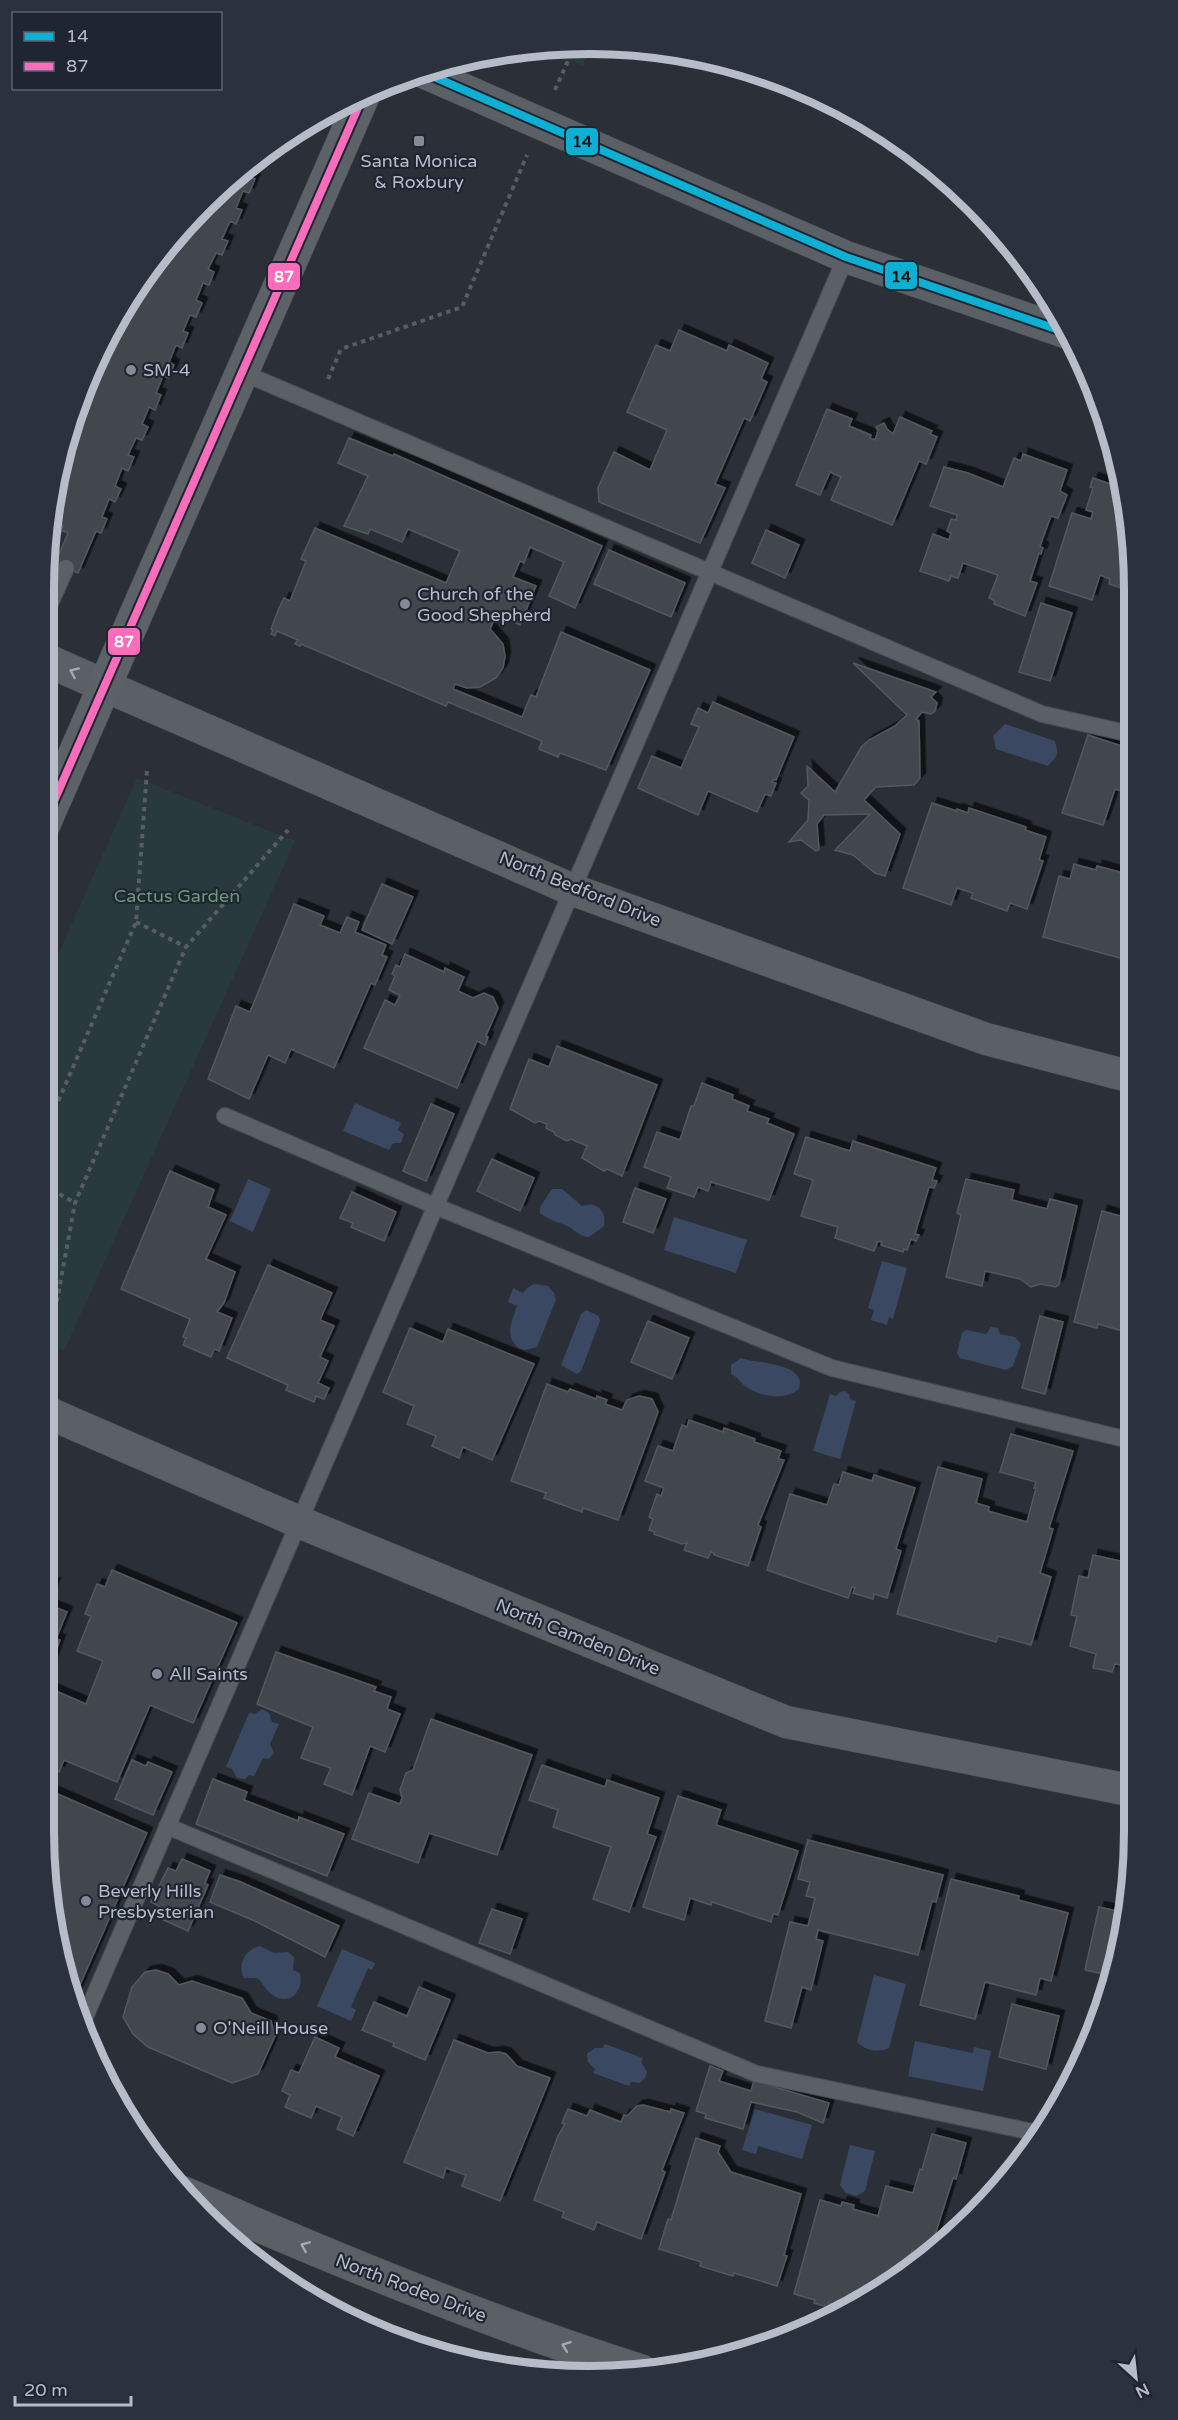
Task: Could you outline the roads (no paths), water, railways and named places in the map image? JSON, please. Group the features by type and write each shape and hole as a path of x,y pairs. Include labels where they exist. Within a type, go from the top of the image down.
{"main road":[{"path":"54,801 359,106"}],"street":[{"path":"434,77 846,257 1056,329"},
{"name":"North Bedford Drive","path":"54,663 573,890 986,1039 1124,1075"},
{"name":"North Camden Drive","path":"54,1415 299,1522 786,1722 1124,1789"},
{"name":"North Rodeo Drive","path":"204,2202 310,2248 437,2299 622,2365"}],"lane":[{"path":"86,2014 846,257"},
{"path":"241,372 1042,714 1124,732"},
{"path":"54,595 66,568"},
{"path":"225,1116 435,1206 832,1368 1124,1440"},
{"path":"167,1827 758,2074 1031,2132"}],"water":[{"path":"1005,724 1055,741 1056,757 1048,766 996,749 993,736"},
{"path":"355,1103 401,1123 398,1130 404,1134 401,1143 393,1143 389,1150 343,1131"},
{"path":"248,1179 271,1189 253,1232 230,1221"},
{"path":"552,1189 562,1189 582,1206 592,1205 600,1208 604,1216 604,1226 586,1237 540,1213 540,1207"},
{"path":"674,1217 747,1240 736,1273 664,1250"},
{"path":"882,1261 907,1268 893,1319 889,1317 887,1325 871,1320 874,1310 868,1308"},
{"path":"534,1284 548,1286 556,1300 537,1347 525,1350 518,1348 511,1338 510,1328 517,1306 508,1302 513,1288 523,1293"},
{"path":"586,1310 599,1316 600,1321 581,1371 577,1374 561,1365 581,1314"},
{"path":"991,1327 998,1328 1000,1334 1015,1337 1021,1344 1013,1366 1006,1370 960,1358 957,1353 962,1333 966,1330 986,1334"},
{"path":"741,1358 788,1369 796,1374 799,1389 780,1396 765,1395 751,1390 731,1374 731,1365"},
{"path":"845,1391 849,1394 850,1399 856,1401 840,1459 813,1451 830,1394 836,1396"},
{"path":"262,1709 269,1713 272,1722 279,1724 270,1744 274,1753 269,1759 263,1758 254,1776 249,1775 245,1779 237,1778 232,1769 226,1767 249,1713 255,1714"},
{"path":"260,1946 274,1953 288,1952 294,1957 293,1970 300,1973 300,1987 288,1999 277,1997 268,1991 257,1978 244,1978 241,1968 244,1958 251,1950"},
{"path":"342,1949 375,1963 372,1970 368,1968 351,2007 356,2010 351,2021 317,2006"},
{"path":"874,1975 906,1984 889,2048 876,2051 857,2042"},
{"path":"915,2041 973,2053 974,2047 991,2051 983,2091 908,2076"},
{"path":"605,2044 643,2058 641,2062 647,2072 645,2078 640,2083 631,2082 629,2086 593,2073 595,2069 588,2062 587,2054 595,2048 603,2048"},
{"path":"755,2109 812,2125 802,2159 758,2146 756,2154 742,2150"},
{"path":"850,2145 875,2151 865,2191 856,2196 846,2193 840,2185"}],"place":[{"name":"Santa Monica & Roxbury","path":"419,141"},
{"name":"SM-4","path":"131,370"},
{"name":"Church of the Good Shepherd","path":"405,604"},
{"name":"All Saints","path":"157,1674"},
{"name":"Beverly Hills Presbysterian","path":"86,1901"},
{"name":"O'Neill House","path":"201,2028"}],"park label":[{"name":"Cactus Garden","path":"177,896"}]}
